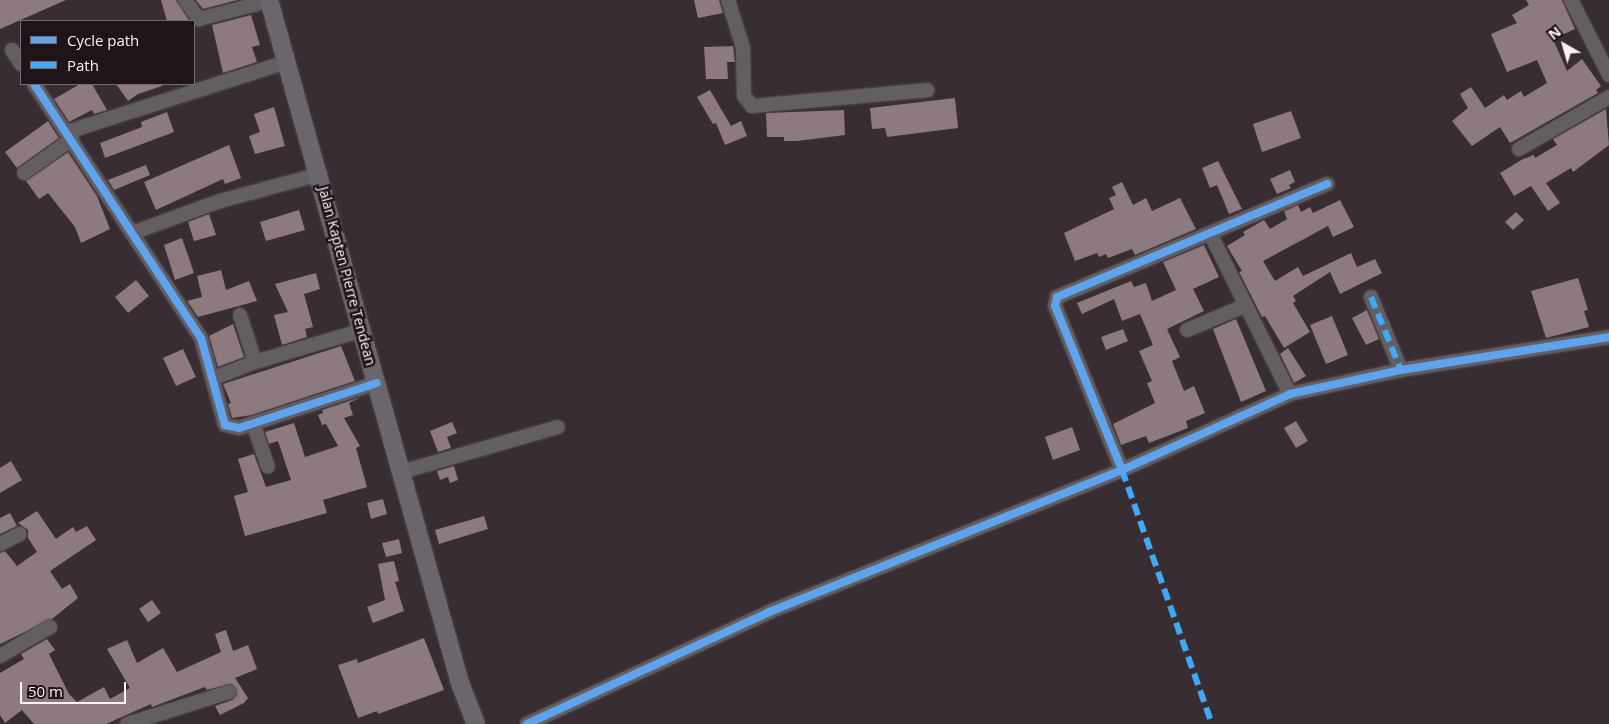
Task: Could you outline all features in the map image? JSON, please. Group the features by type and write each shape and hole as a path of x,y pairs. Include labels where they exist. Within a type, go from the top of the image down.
{"main road":[{"name":"Jalan Kapten Pierre Tendean","path":"269,0 320,174 460,683 476,724"}],"street":[{"path":"186,0 199,19 269,0"},
{"path":"728,0 743,48 744,96 752,106 927,90"},
{"path":"1571,0 1609,75"},
{"path":"12,50 20,62"},
{"path":"24,173 69,136 287,62"},
{"path":"35,85 201,338 214,378 225,425 234,429 377,383"},
{"path":"1519,149 1609,97"},
{"path":"132,233 220,201 320,174"},
{"path":"1122,470 1055,302 1062,294 1211,235 1327,184"},
{"path":"1211,235 1244,306 1290,394"},
{"path":"1371,297 1401,370"},
{"path":"1187,330 1244,306"},
{"path":"240,314 255,362"},
{"path":"214,378 255,362 363,330"},
{"path":"527,724 769,612 1122,470 1290,394 1401,370 1609,337"},
{"path":"253,423 268,467"},
{"path":"402,472 558,427"},
{"path":"0,544 20,534"},
{"path":"0,656 50,627"},
{"path":"126,724 229,692"}],"building":[{"path":"0,0 66,0 20,20 0,29"},
{"path":"161,0 176,0 189,20 167,20"},
{"path":"196,0 238,0 203,9"},
{"path":"694,0 719,0 723,13 698,18"},
{"path":"1526,0 1562,0 1575,29 1553,39 1567,71 1582,59 1601,86 1596,90 1598,93 1510,143 1500,127 1472,146 1452,121 1468,108 1460,94 1471,87 1485,108 1504,95 1507,100 1521,91 1524,97 1547,83 1537,60 1507,72 1491,34 1517,23 1512,15 1529,5"},
{"path":"251,15 260,45 252,47 257,62 223,73 212,25"},
{"path":"733,46 735,62 727,62 728,79 706,79 704,47"},
{"path":"78,85 93,85 107,110 94,114 92,110 69,122 54,99"},
{"path":"117,85 162,85 138,94 128,101"},
{"path":"710,90 731,126 741,121 747,136 725,145 716,123 713,124 697,97"},
{"path":"955,98 958,128 887,137 885,128 872,129 870,108"},
{"path":"274,107 285,146 255,154 249,136 260,132 254,114"},
{"path":"1606,109 1609,145 1573,172 1571,168 1546,183 1560,203 1548,211 1531,186 1514,196 1500,173 1523,159 1534,155 1535,158 1557,145 1553,139"},
{"path":"844,110 845,135 797,141 784,141 784,137 767,137 766,113"},
{"path":"1291,111 1301,138 1262,152 1253,124"},
{"path":"167,112 174,132 105,158 100,143 142,127 141,122"},
{"path":"48,121 59,138 17,168 5,152"},
{"path":"229,145 241,178 225,184 223,179 156,210 144,182"},
{"path":"68,152 97,196 110,229 81,243 75,227 48,193 39,199 26,181"},
{"path":"1218,161 1242,209 1229,214 1217,185 1210,188 1202,168"},
{"path":"146,165 150,175 114,190 108,180"},
{"path":"1290,170 1295,182 1289,185 1291,188 1277,194 1270,179"},
{"path":"1122,182 1133,205 1146,198 1152,211 1180,198 1196,229 1135,255 1132,249 1108,258 1106,254 1099,257 1097,253 1075,261 1064,233 1114,209 1109,198 1116,195 1112,187"},
{"path":"1340,200 1354,227 1333,237 1328,226 1263,261 1275,281 1298,267 1303,276 1351,253 1357,267 1375,259 1382,273 1340,294 1330,272 1293,296 1296,301 1293,303 1310,332 1284,348 1265,316 1262,317 1239,272 1242,271 1227,246 1245,235 1243,232 1264,220 1270,229 1287,219 1284,211 1298,205 1301,212 1310,207 1313,213"},
{"path":"299,210 305,230 266,241 260,222"},
{"path":"1516,212 1524,220 1513,230 1505,222"},
{"path":"209,214 216,235 194,241 188,222"},
{"path":"182,238 194,273 175,280 164,245"},
{"path":"1204,245 1219,277 1193,289 1204,311 1167,329 1180,357 1172,361 1184,391 1194,386 1205,413 1186,421 1188,428 1149,443 1146,436 1121,445 1113,424 1155,403 1147,383 1152,381 1139,351 1153,345 1140,314 1122,321 1114,299 1082,314 1077,303 1131,281 1134,287 1146,283 1152,301 1176,290 1163,262"},
{"path":"221,270 226,290 249,281 257,301 198,317 187,301 202,297 197,276"},
{"path":"316,273 320,289 304,294 313,327 305,329 307,337 282,345 274,315 288,312 275,284"},
{"path":"1578,278 1588,310 1584,311 1589,327 1546,338 1531,291"},
{"path":"136,280 149,296 128,313 115,297"},
{"path":"1367,310 1379,339 1366,345 1352,318"},
{"path":"1332,316 1348,355 1326,364 1310,325"},
{"path":"1236,319 1266,391 1241,402 1213,329"},
{"path":"233,324 244,357 218,367 209,336"},
{"path":"1123,329 1128,341 1106,350 1101,337"},
{"path":"341,346 355,381 252,415 232,418 228,404 231,403 223,384"},
{"path":"1288,348 1306,376 1294,383 1280,354"},
{"path":"183,349 196,377 176,386 163,358"},
{"path":"361,397 349,403 353,415 344,418 360,446 356,448 367,487 323,500 327,513 245,536 234,496 248,492 238,459 254,454 266,487 291,480 278,441 269,444 265,432 294,423 305,457 338,446 326,424 322,425 318,415 323,413 322,410"},
{"path":"1296,421 1308,441 1296,448 1284,428"},
{"path":"452,422 457,433 447,437 451,448 438,452 430,431"},
{"path":"1072,427 1080,450 1053,460 1045,437"},
{"path":"11,461 22,480 0,493 0,468"},
{"path":"454,466 458,480 450,483 448,477 440,480 437,471"},
{"path":"383,499 387,514 371,519 367,503"},
{"path":"37,511 56,539 73,527 76,532 87,526 96,540 50,571 62,589 70,584 78,598 52,619 0,644 0,553 5,551 17,566 37,552 28,538 28,530 18,523"},
{"path":"10,513 17,526 0,534 0,518"},
{"path":"484,516 488,529 439,544 435,530"},
{"path":"399,539 402,553 386,557 382,543"},
{"path":"394,561 399,581 395,582 404,611 373,623 367,607 385,600 378,564"},
{"path":"152,600 161,613 148,622 139,609"},
{"path":"226,630 233,651 248,645 257,669 235,678 248,698 244,703 220,715 215,706 232,700 237,694 231,684 207,690 205,687 152,707 151,704 106,724 34,724 22,710 5,723 0,715 0,673 24,659 21,654 47,639 55,650 49,654 69,694 77,702 104,687 110,699 130,688 107,649 127,640 137,663 163,648 177,672 221,652 215,634"},
{"path":"424,638 444,690 378,714 377,711 358,718 338,665 357,659 358,663"}],"marked path":[{"path":"1371,297 1401,370"},
{"path":"1122,470 1212,724"}],"cycle path":[{"path":"35,85 201,338 225,425 239,428 377,383"},
{"path":"1122,470 1055,306 1057,297 1327,184"},
{"path":"527,724 769,612 1122,470 1290,394 1401,370 1609,337"}]}
